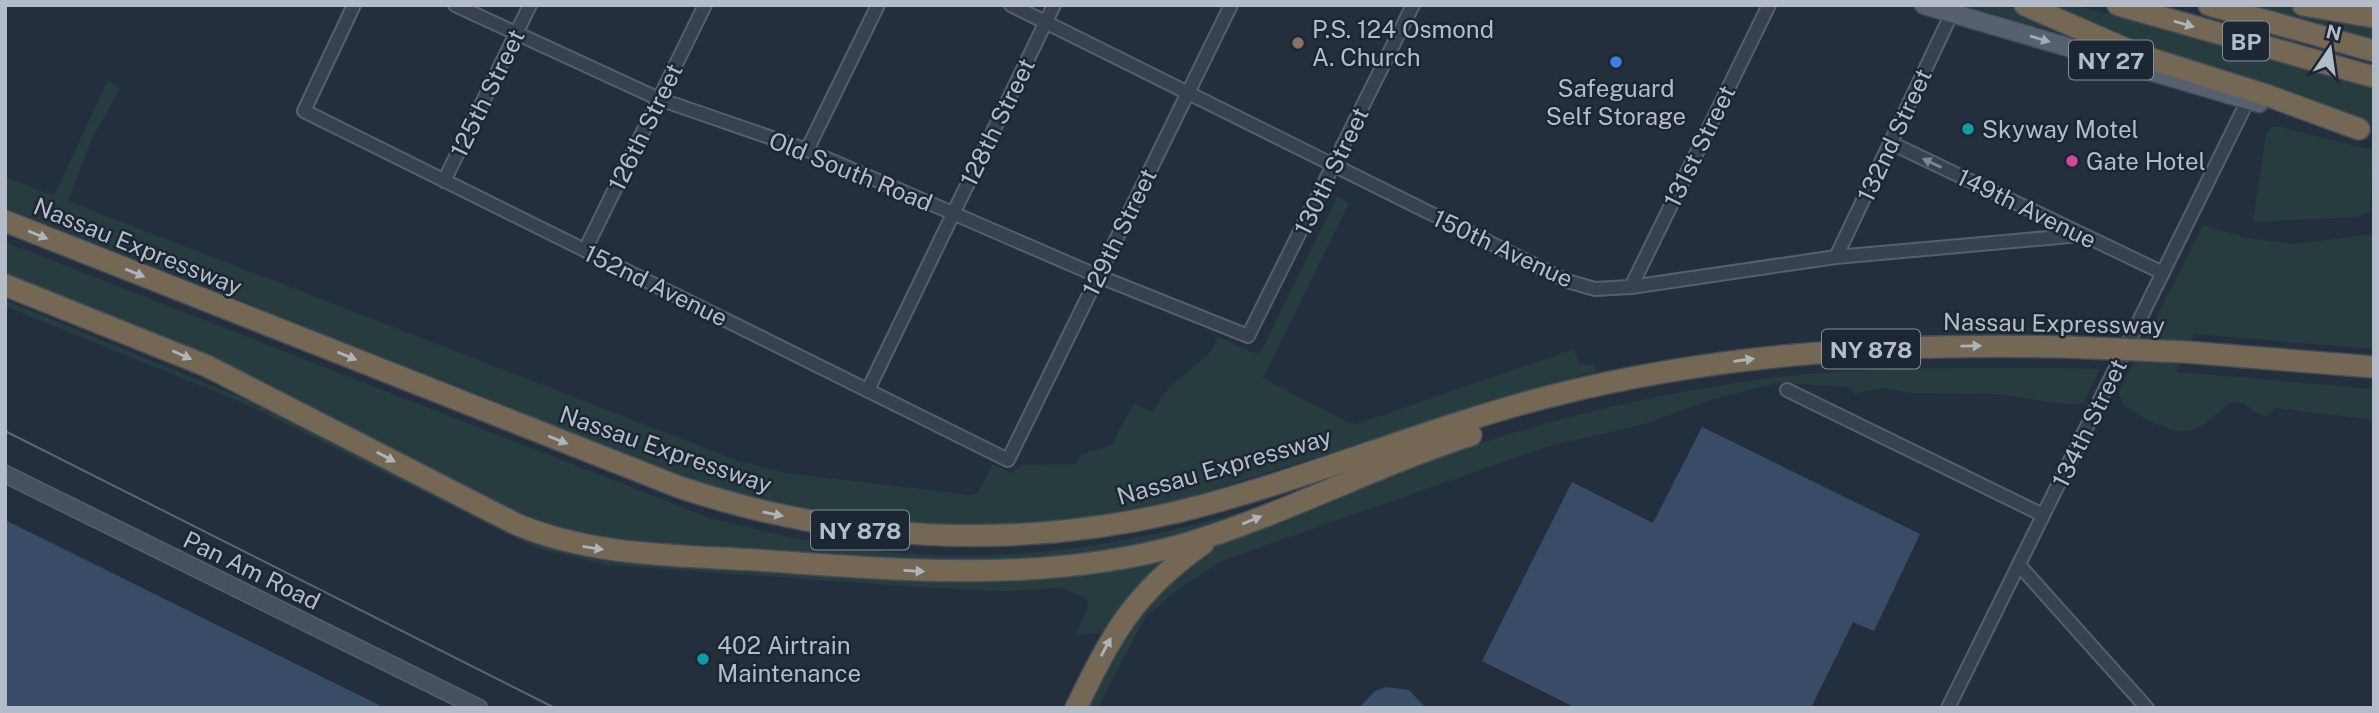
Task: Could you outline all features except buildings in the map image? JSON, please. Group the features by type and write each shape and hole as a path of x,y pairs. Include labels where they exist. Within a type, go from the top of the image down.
{"highway":[{"path":"2025,5 2143,56 2269,96 2366,131"},
{"name":"BP","path":"2118,5 2374,76"},
{"name":"BP","path":"2209,5 2374,51"},
{"path":"2302,5 2374,18"},
{"name":"Nassau Expressway","path":"5,221 679,486 770,514 890,533 951,536 1035,534 1153,517 1247,492 1552,396 1765,357 1839,350 2067,347 2235,355 2374,367"},
{"path":"5,285 207,366 516,524 585,547 910,570 985,572 1119,558 1220,532 1439,445 1677,371"},
{"path":"2235,355 2374,380"},
{"path":"1076,708 1113,634 1136,602 1166,572 1220,532"}],"main road":[{"name":"NY 27","path":"1924,5 2248,100 2366,131"}],"street":[{"name":"152nd Avenue","path":"354,5 304,110 1008,460"},
{"name":"Old South Road","path":"455,5 659,99 807,150 1098,276 1248,336"},
{"name":"125th Street","path":"444,180 530,5"},
{"name":"126th Street","path":"585,250 705,5"},
{"path":"807,150 878,5"},
{"name":"150th Avenue","path":"1011,5 1187,95 1567,281 1595,289 1631,287 1836,257 2081,235"},
{"name":"128th Street","path":"868,390 1054,5"},
{"name":"129th Street","path":"1008,460 1231,5"},
{"name":"130th Street","path":"1248,336 1413,5"},
{"name":"131st Street","path":"1631,287 1769,5"},
{"name":"132nd Street","path":"1836,257 1952,13"},
{"name":"134th Street","path":"1948,708 2248,100"},
{"name":"149th Avenue","path":"1891,143 2163,273"},
{"path":"1787,390 2043,515"},
{"name":"Pan Am Road","path":"5,474 479,708"},
{"path":"2019,565 2147,708"}],"green space":[{"path":"1963,5 2006,5 2078,36 2071,36"},
{"path":"2042,5 2076,5 2374,88 2374,124 2148,50"},
{"path":"2248,5 2374,5 2374,40"},
{"path":"108,80 120,88 92,139 68,201 736,460 785,473 971,495 978,493 993,464 1011,473 1023,465 1075,464 1081,454 1111,446 1134,403 1152,412 1166,391 1212,350 1218,337 1253,353 1261,352 1337,197 1349,203 1263,378 1347,422 1357,424 1574,349 1579,364 1594,365 1596,371 1182,499 1076,522 919,525 804,510 720,489 651,464 5,207 5,177 54,196"},
{"path":"2271,127 2373,150 2370,211 2356,217 2253,222 2266,134"},
{"path":"2203,225 2247,238 2293,244 2374,234 2374,349 2195,334 2176,372 2374,389 2374,420 2276,408 2263,417 2244,404 2231,402 2200,427 2186,431 2157,424 2122,404 2119,391"},
{"path":"5,242 710,518 800,540 873,551 931,555 1046,551 1159,533 1274,502 1197,537 996,568 561,538 5,277"},
{"path":"5,300 300,422 514,532 930,580 1029,580 1097,573 1183,554 1107,633 1075,635 1089,605 1085,598 1062,588 1003,591 915,587 607,565 536,548 248,405 5,306"},
{"path":"2100,369 2084,402 2071,405 1996,394 1913,393 1880,388 1854,394 1848,387 1777,383 1710,400 1648,423 1546,447 1224,560 1185,584 1145,617 1098,708 1086,708 1113,656 1145,606 1172,577 1190,563 1250,529 1436,458 1591,412 1696,389 1749,381 1864,370"}],"water":[{"path":"1702,427 1920,534 1874,631 1853,622 1811,708 1576,708 1482,661 1572,482 1653,523"},
{"path":"5,520 385,708 5,708"},
{"path":"1386,687 1409,690 1426,708 1359,708 1375,691"}],"tram line":[{"path":"5,431 555,708"}],"place":[{"name":"P.S. 124 Osmond A. Church","path":"1298,43"},
{"name":"Safeguard Self Storage","path":"1616,62"},
{"name":"Skyway Motel","path":"1968,129"},
{"name":"Gate Hotel","path":"2072,161"},
{"name":"402 Airtrain Maintenance","path":"703,659"}]}
